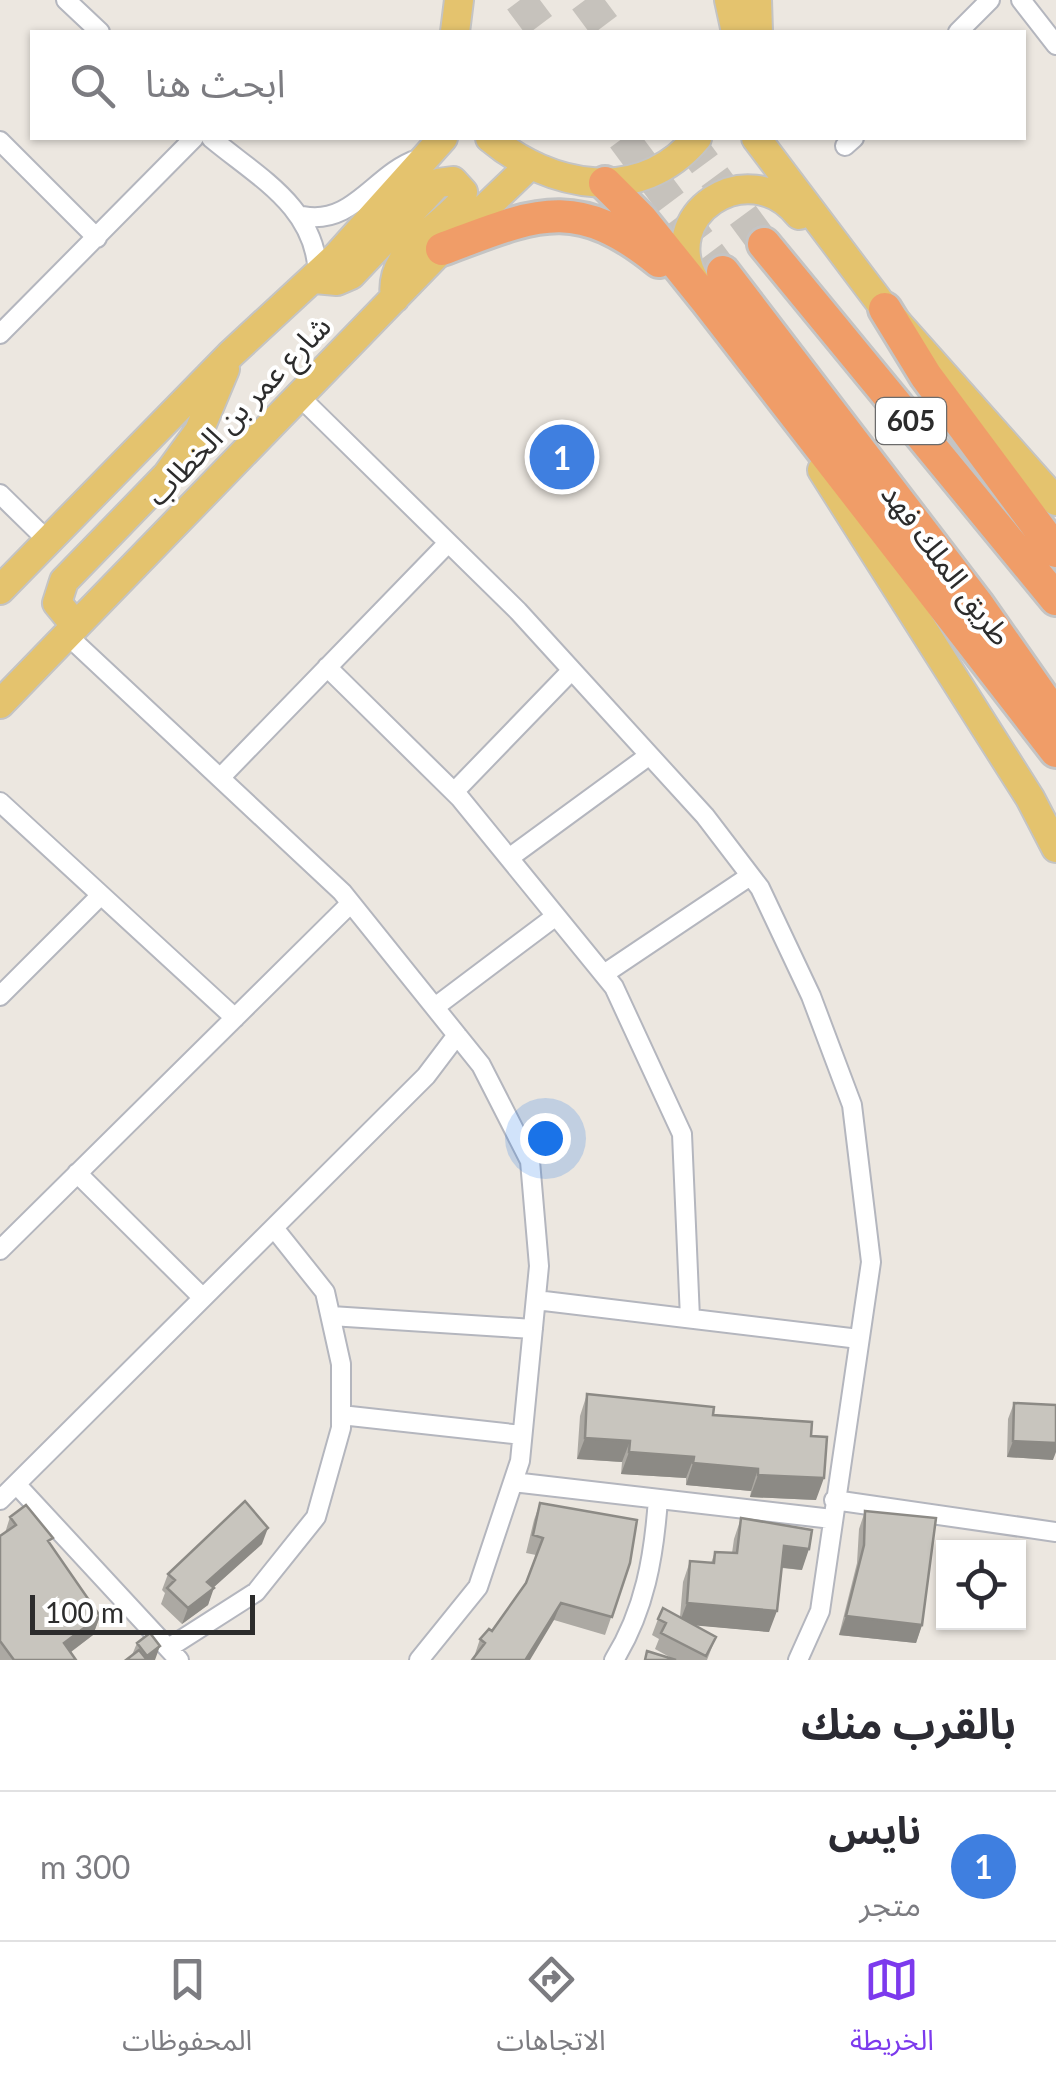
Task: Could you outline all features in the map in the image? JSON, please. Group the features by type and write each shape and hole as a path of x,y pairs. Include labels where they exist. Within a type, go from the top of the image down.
{"highway":[{"path":"605,184 715,287 772,388 1056,751"},
{"path":"442,249 506,222 534,216 590,220 618,230 715,287"},
{"name":"طريق الملك فهد","path":"764,244 1056,599"},
{"name":"طريق الملك فهد","path":"715,287 976,604 1056,717"},
{"path":"880,302 926,376 1056,551"}],"main road":[{"path":"729,0 736,30"},
{"path":"757,0 758,30"},
{"path":"454,30 458,1"},
{"path":"493,140 528,167 566,181 605,184 649,173 688,149 695,140"},
{"path":"757,140 880,302 1056,501"},
{"path":"778,140 845,258"},
{"name":"شارع عمر بن الخطاب","path":"0,590 231,354 317,277 436,147"},
{"name":"شارع عمر بن الخطاب","path":"0,704 442,249 528,167"},
{"path":"317,277 330,282 351,275 438,184 453,181 463,192 461,203 402,259 395,273 395,298"},
{"path":"715,287 686,260 690,230 703,206 714,198 745,188 782,198 836,264 880,302"},
{"path":"72,631 57,603 64,581 167,475 198,431 231,354"},
{"path":"772,388 1030,798 1056,848"}],"street":[{"path":"66,0 98,30"},
{"path":"960,30 990,0"},
{"path":"1021,0 1056,45"},
{"path":"0,334 192,140"},
{"path":"213,140 303,216 316,250 317,277"},
{"path":"0,142 97,238"},
{"path":"303,216 341,214 388,174 436,147"},
{"path":"300,396 518,612 705,816 760,888 811,996 852,1105 870,1262 820,1611 798,1660"},
{"path":"0,494 48,541"},
{"path":"220,778 446,544"},
{"path":"72,631 351,903 481,1065 530,1162 539,1266 522,1435 513,1482 478,1588 419,1660"},
{"path":"327,668 454,792 614,987 682,1134 690,1318"},
{"path":"454,792 571,671"},
{"path":"510,858 647,757"},
{"path":"0,802 235,1018"},
{"path":"604,974 750,876"},
{"path":"0,996 101,895"},
{"path":"0,1250 351,903"},
{"path":"434,1007 556,916"},
{"path":"0,1500 426,1076 457,1035"},
{"path":"77,1174 203,1298"},
{"path":"16,1484 175,1653 256,1592 316,1517 341,1415 341,1364 325,1292 274,1228"},
{"path":"536,1300 859,1339"},
{"path":"330,1316 533,1330"},
{"path":"341,1415 522,1435"},
{"path":"513,1482 658,1499 833,1510 1056,1532"},
{"path":"614,1660 632,1631 654,1558 658,1499"}],"building":[{"path":"587,1394 714,1407 713,1415 812,1422 811,1436 827,1437 824,1478 758,1475 758,1469 693,1463 694,1457 629,1452 630,1441 585,1438"},
{"path":"1014,1403 1056,1405 1056,1443 1013,1441"},
{"path":"245,1501 268,1528 207,1582 214,1588 188,1608 167,1588 175,1580 168,1574"},
{"path":"540,1503 637,1520 630,1563 612,1617 561,1603 528,1660 472,1660 485,1643 480,1639 489,1629 492,1631 526,1583 543,1538 533,1535"},
{"path":"26,1505 53,1538 48,1541 100,1616 64,1643 76,1660 14,1660 0,1641 0,1536 16,1525 10,1517"},
{"path":"865,1511 936,1518 922,1625 846,1616 864,1545"},
{"path":"741,1518 812,1530 809,1549 784,1546 777,1611 687,1603 690,1561 714,1563 715,1552 737,1553"},
{"path":"663,1608 716,1637 706,1656 661,1633 666,1623 658,1619"},
{"path":"150,1633 160,1646 147,1656 137,1643"},
{"path":"139,1650 147,1660 126,1660"},
{"path":"647,1651 676,1660 645,1660"}],"tunnel":[{"path":"520,0 542,30"},
{"path":"585,0 608,30"},
{"path":"624,140 723,272"},
{"path":"687,140 764,244"}],"place":[{"name":"نايس","path":"562,457"}]}
